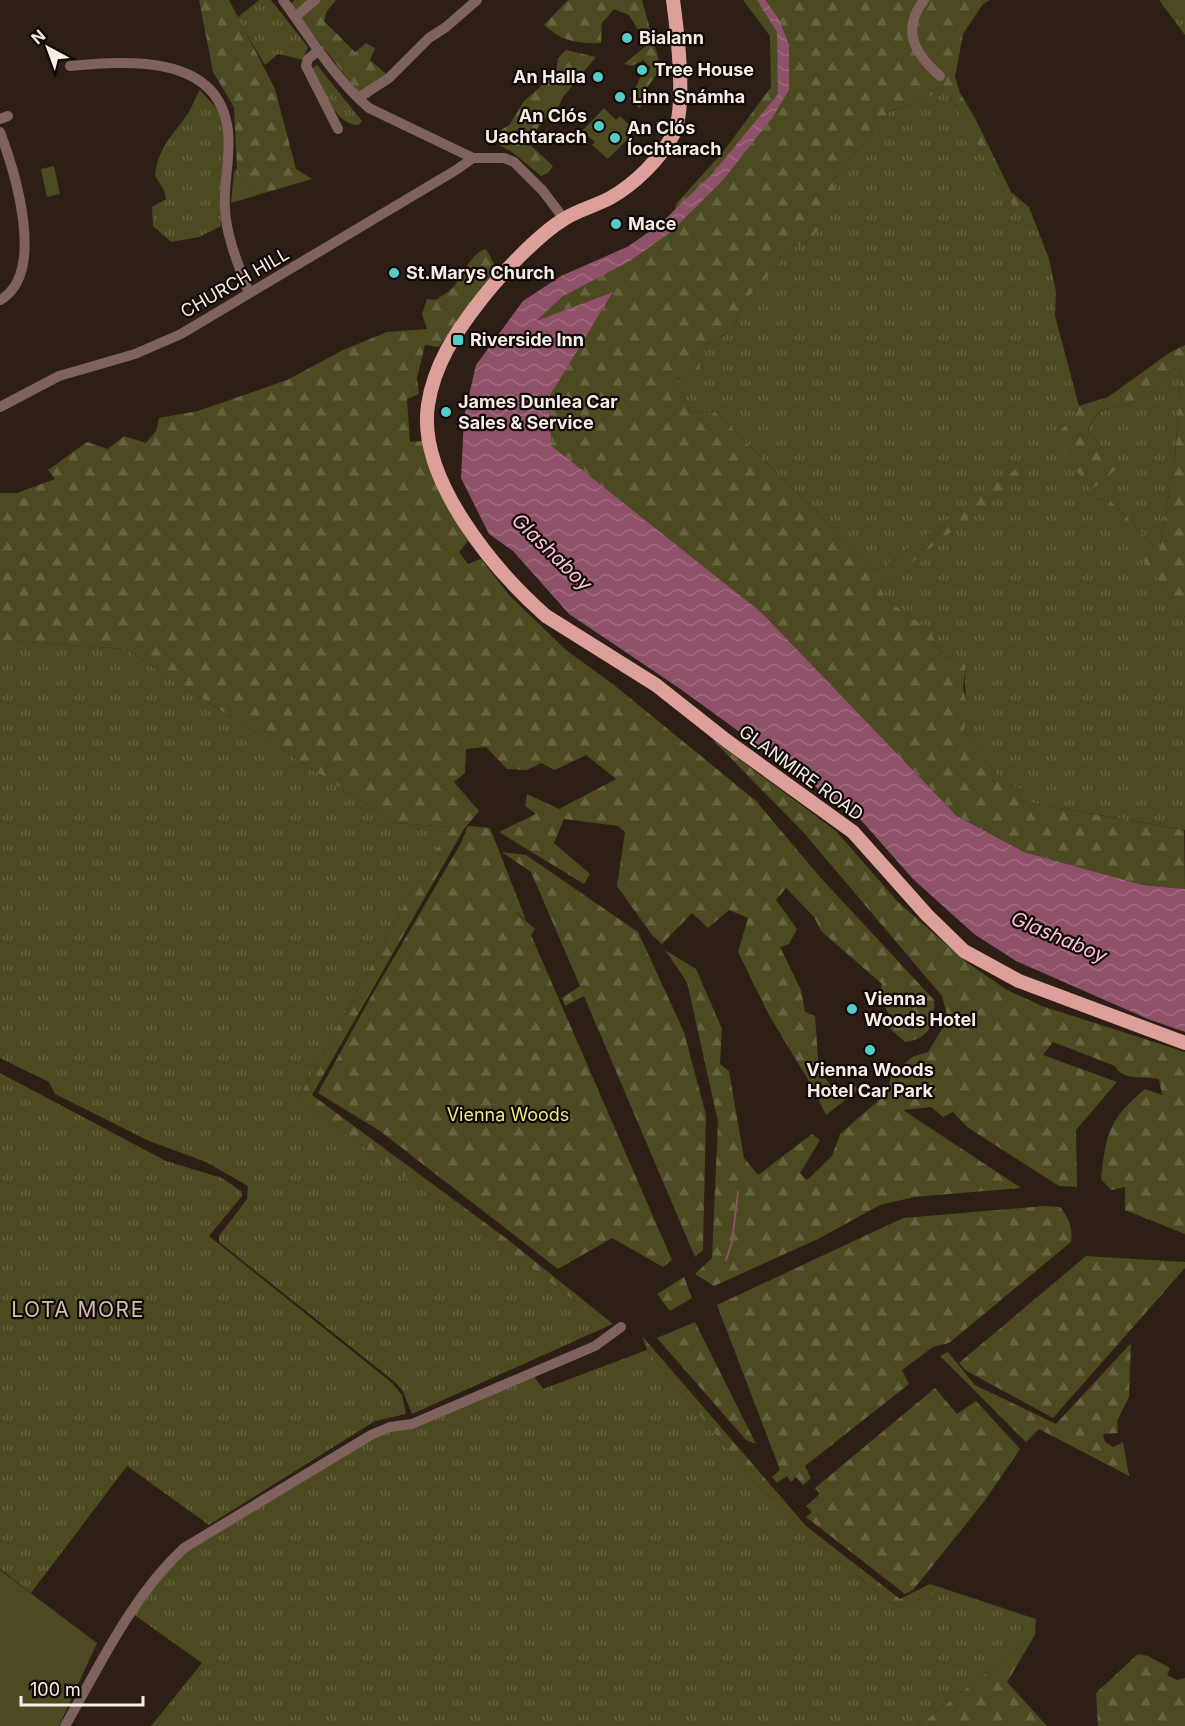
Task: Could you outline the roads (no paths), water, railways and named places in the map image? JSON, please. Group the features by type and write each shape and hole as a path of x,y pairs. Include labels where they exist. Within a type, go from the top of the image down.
{"main road":[{"name":"GLANMIRE ROAD","path":"673,0 680,92 674,134 659,156 634,180 610,198 564,219 492,285 467,317 444,352 428,406 430,447 438,472 463,519 495,564 546,616 656,685 727,741 853,832 927,915 964,951 1019,981 1185,1043"}],"street":[{"path":"283,0 358,99 382,115 473,158 504,158 514,162 543,191 564,219"},
{"path":"296,17 315,0"},
{"path":"358,99 389,78 429,38 446,27 477,0"},
{"path":"924,0 913,15 910,29 924,59 940,76"},
{"path":"319,50 308,59 306,66 339,129"},
{"path":"70,66 122,62 172,69 200,81 217,99 228,128 225,212 249,293"},
{"path":"0,300 12,292 21,279 25,244 5,136"},
{"name":"CHURCH HILL","path":"0,407 59,376 159,345 473,158"},
{"path":"65,1726 126,1621 172,1559 184,1548 371,1435 390,1427 411,1424 585,1350 610,1338 621,1328"}],"water":[{"name":"Glashaboy","path":"757,0 765,0 779,19 789,45 789,90 772,118 723,180 671,232 630,261 562,297 536,321 613,292 548,399 552,446 761,612 957,816 1024,852 1143,885 1185,889 1185,1032 1148,1019 1016,961 974,934 913,879 860,819 676,686 569,614 513,551 489,534 461,478 464,417 476,365 523,301 561,276 627,247 658,226 712,174 778,94 777,32"}],"waterway":[{"path":"726,1260 732,1242 738,1192"}],"place":[{"name":"Bialann","path":"627,38"},
{"name":"Tree House","path":"642,70"},
{"name":"An Halla","path":"598,77"},
{"name":"Linn Snámha","path":"620,97"},
{"name":"An Clós Uachtarach","path":"599,126"},
{"name":"An Clós Íochtarach","path":"615,138"},
{"name":"Mace","path":"616,224"},
{"name":"St.Marys Church","path":"394,273"},
{"name":"Riverside Inn","path":"458,340"},
{"name":"James Dunlea Car Sales & Service","path":"446,412"},
{"name":"Vienna Woods Hotel","path":"852,1009"},
{"name":"Vienna Woods Hotel Car Park","path":"870,1050"}],"district":[{"name":"LOTA MORE","path":"78,1310"}],"park label":[{"name":"Vienna Woods","path":"508,1115"}]}
